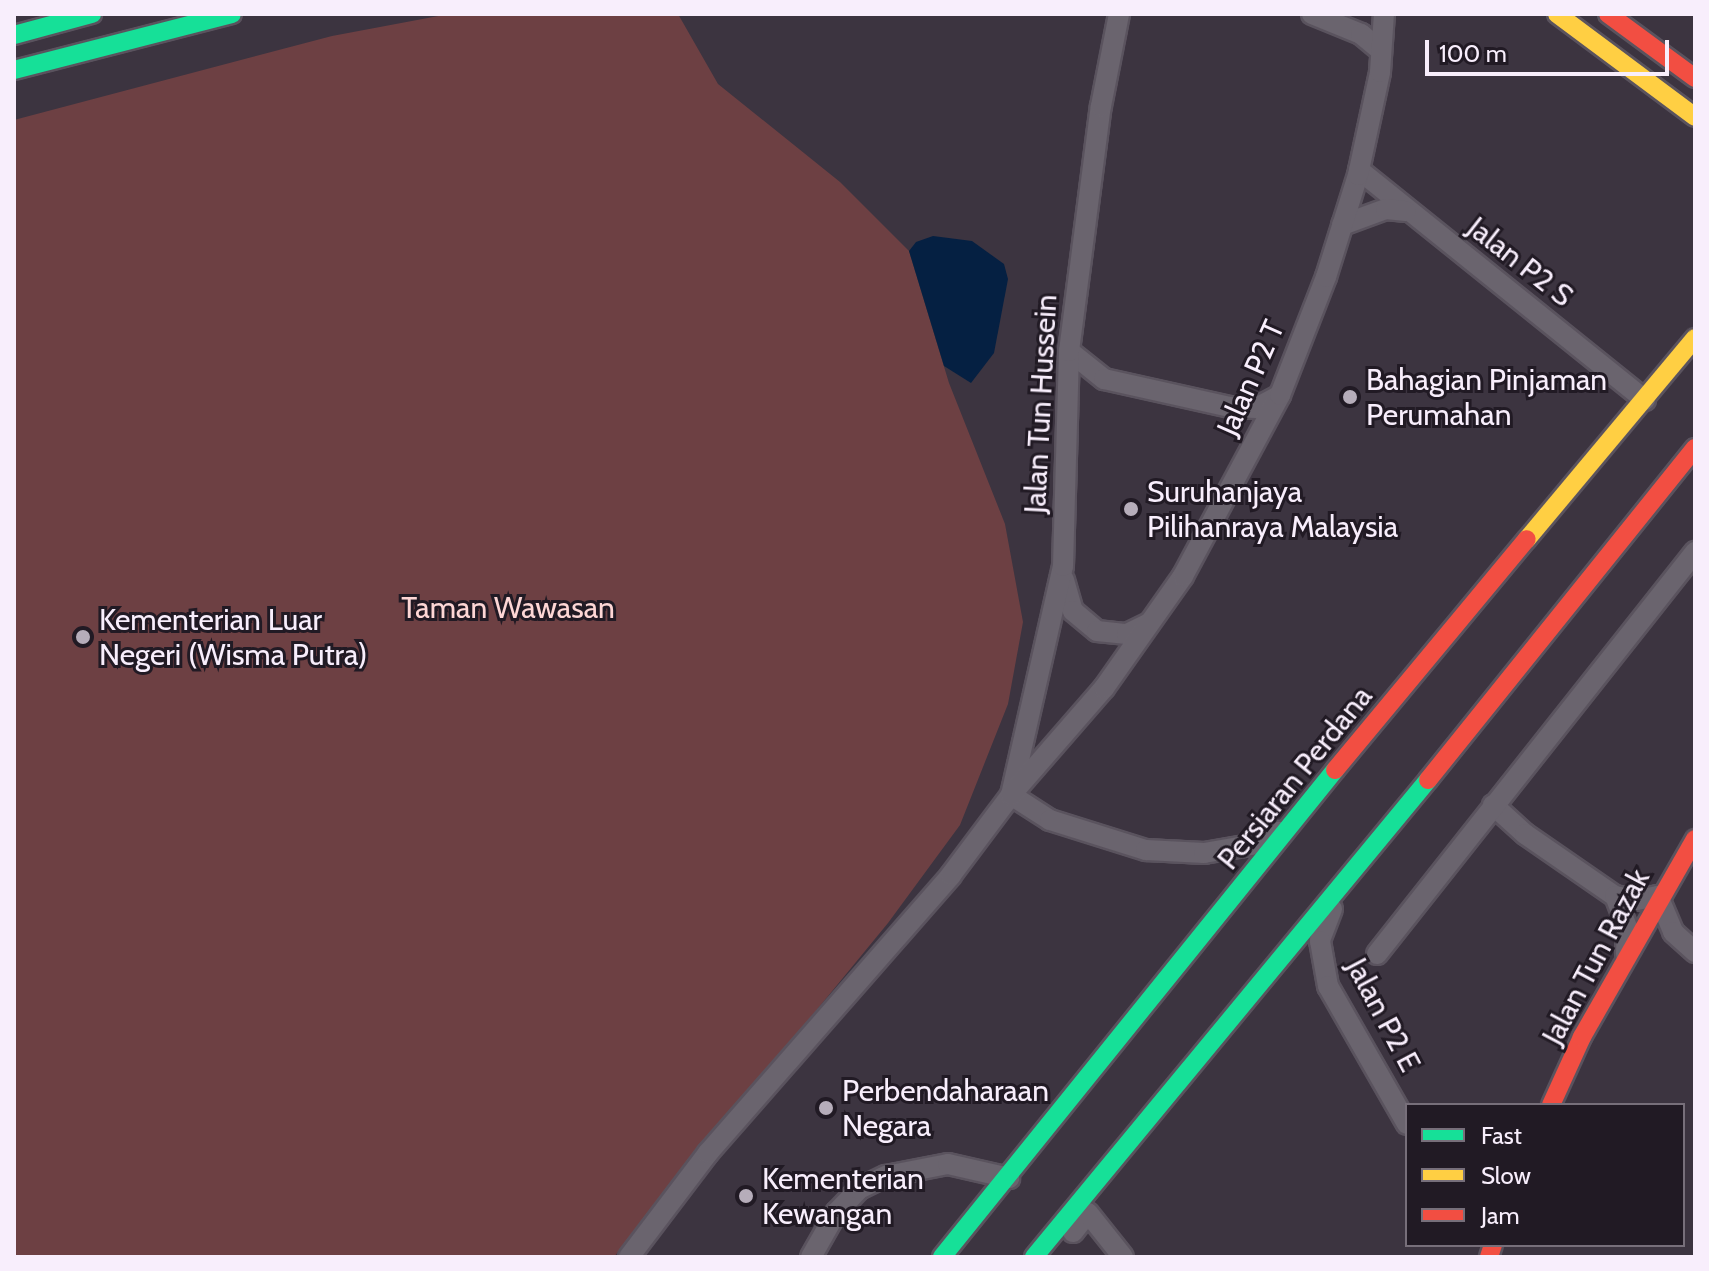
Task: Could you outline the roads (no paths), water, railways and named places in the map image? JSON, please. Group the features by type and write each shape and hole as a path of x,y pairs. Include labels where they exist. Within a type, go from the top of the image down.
{"main road":[{"path":"14,19 20,14"},
{"path":"14,70 232,14"},
{"path":"1557,14 1695,117"},
{"path":"1608,14 1695,78"},
{"path":"14,35 57,19 86,15 89,51"},
{"path":"57,19 67,56"},
{"name":"Persiaran Perdana","path":"942,1257 1009,1178 1286,829 1695,338"},
{"path":"1034,1257 1342,887 1695,448"},
{"name":"Jalan Tun Razak","path":"1552,1103 1658,896 1695,839"}],"street":[{"name":"Jalan Tun Hussein","path":"1011,795 1063,566 1069,351 1101,106 1119,14"},
{"path":"1312,14 1361,34 1381,51"},
{"name":"Jalan P2 T","path":"629,1257 708,1153 951,875 1011,795 1104,688 1153,621 1235,487 1280,395 1342,225 1359,170 1381,51 1384,14"},
{"name":"Jalan P2 S","path":"1359,170 1406,211 1645,400"},
{"path":"1342,225 1386,209 1406,211"},
{"path":"1069,351 1104,379 1230,407 1256,408 1280,395"},
{"path":"1377,954 1695,552"},
{"path":"1063,566 1073,611 1097,631 1127,634 1153,621"},
{"path":"1011,795 1050,820 1146,850 1225,850 1286,829"},
{"path":"1493,805 1525,834 1615,896 1637,900 1658,896 1673,932 1695,952"},
{"name":"Jalan P2 E","path":"1342,887 1320,941 1321,965 1341,1014 1405,1121"},
{"path":"1615,896 1627,927 1626,958"},
{"path":"811,1257 836,1213 859,1189 886,1176 948,1164 1009,1178"},
{"path":"1053,1257 1088,1213 1123,1257"}],"water":[{"path":"933,236 972,241 1004,264 1008,279 994,353 971,383 944,366 909,251 916,242"}],"place":[{"name":"Bahagian Pinjaman Perumahan","path":"1350,397"},
{"name":"Suruhanjaya Pilihanraya Malaysia","path":"1131,509"},
{"name":"Kementerian Luar Negeri (Wisma Putra)","path":"83,637"},
{"name":"Perbendaharaan Negara","path":"826,1108"},
{"name":"Kementerian Kewangan","path":"746,1196"}],"park label":[{"name":"Taman Wawasan","path":"508,608"}]}
